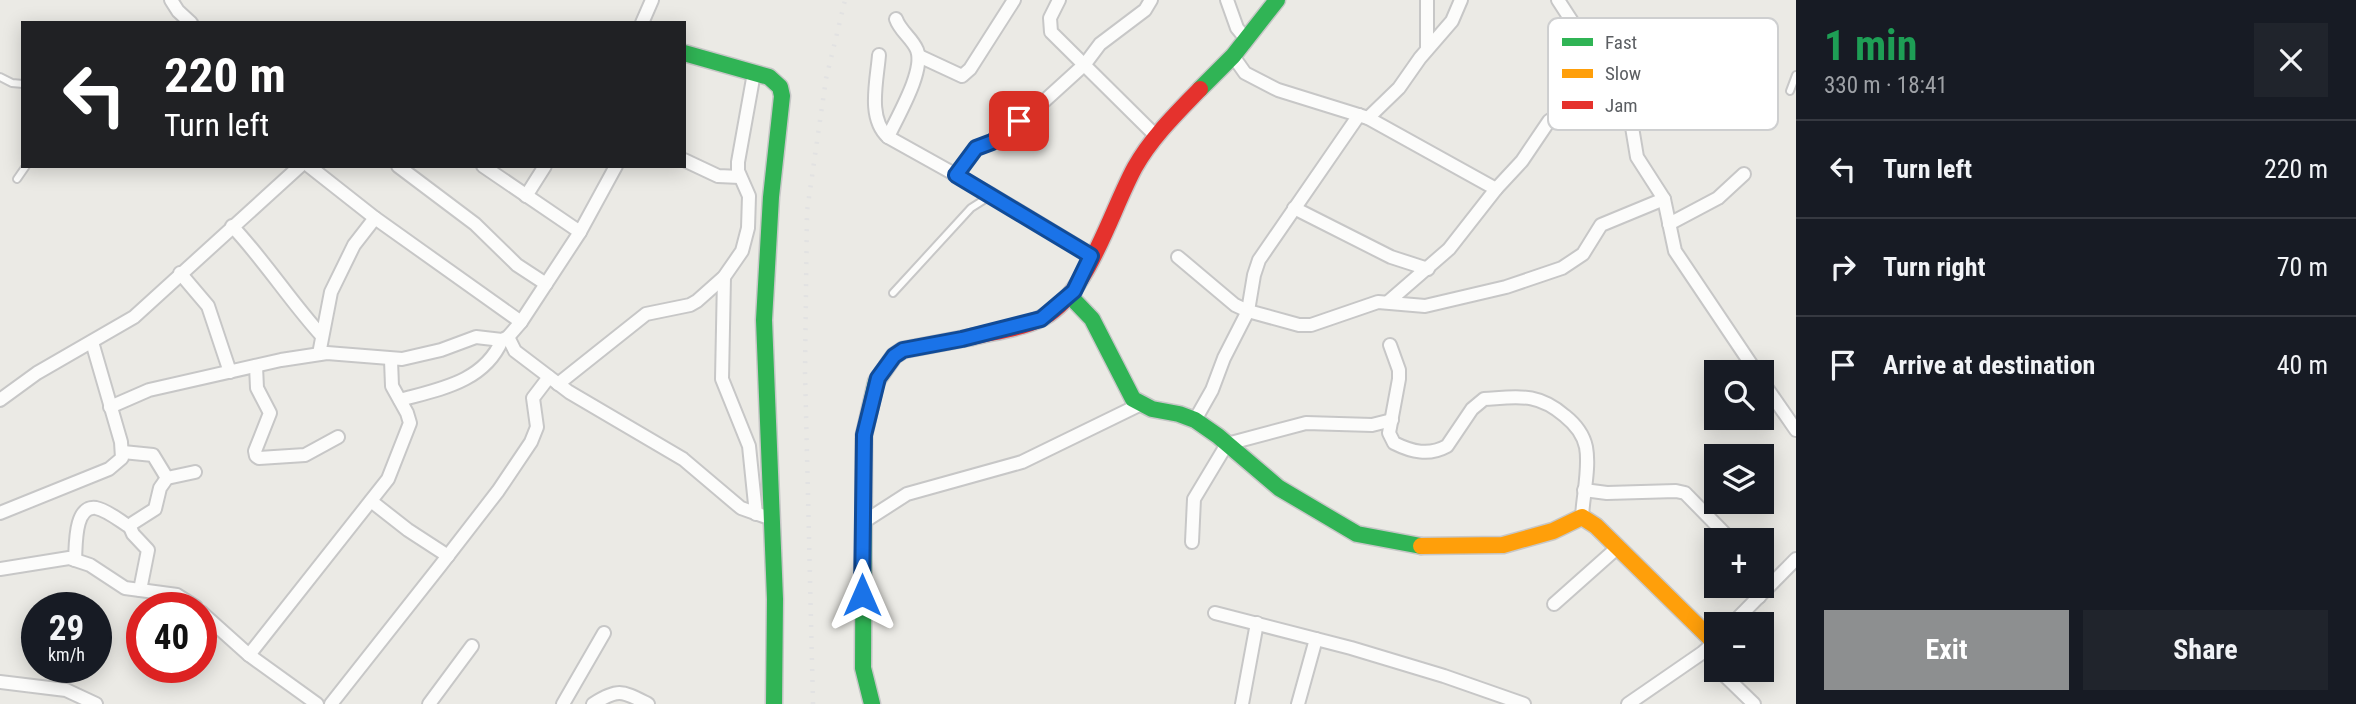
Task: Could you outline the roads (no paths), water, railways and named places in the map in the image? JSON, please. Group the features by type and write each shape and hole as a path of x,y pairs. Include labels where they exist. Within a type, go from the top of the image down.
{"street":[{"path":"171,0 189,21"},
{"path":"643,21 652,0"},
{"path":"919,56 962,76 970,69 1014,0"},
{"path":"1059,0 1050,18 1051,32 1155,135"},
{"path":"956,175 976,148 992,142 1030,113 1085,64 1100,44 1145,10 1151,0"},
{"path":"1227,0 1237,28 1246,39"},
{"path":"872,704 863,668 862,523 865,427 876,382 894,356 903,350 1036,321 1070,296 1135,167 1155,135 1233,56 1277,0"},
{"path":"1427,0 1427,49"},
{"path":"1195,420 1212,390 1224,358 1248,311 1259,260 1294,208 1364,117 1399,88 1427,49 1452,21 1461,0"},
{"path":"1558,0 1570,18"},
{"path":"888,137 915,79 919,56 895,19"},
{"path":"686,54 776,81 782,96 771,197 764,320 775,598 774,704"},
{"path":"879,55 875,105 877,122 888,137 992,195 1091,256"},
{"path":"1233,56 1245,73 1278,90 1364,117 1496,189"},
{"path":"331,704 498,491 531,442 537,427 533,398 553,380 646,314 698,302 724,277 742,251 746,240 749,197 740,177 738,162 754,73"},
{"path":"1388,302 1449,249 1496,189 1522,161 1548,122"},
{"path":"1633,130 1637,157 1664,199 1675,251 1748,360"},
{"path":"686,161 718,176 740,177"},
{"path":"0,400 37,373 134,317 298,168"},
{"path":"312,168 375,218 520,322"},
{"path":"401,168 475,224 517,265 546,284"},
{"path":"486,168 580,232"},
{"path":"526,196 543,168"},
{"path":"400,400 459,383 494,357 580,232 615,168"},
{"path":"1669,224 1727,192 1744,174"},
{"path":"1178,257 1224,297 1248,311 1305,326 1378,302 1425,306 1506,287 1562,268 1585,252 1601,225 1664,199"},
{"path":"1294,208 1391,257 1428,268"},
{"path":"319,354 327,303 336,279 354,245 375,218"},
{"path":"232,226 322,336"},
{"path":"180,273 208,306 230,372"},
{"path":"724,277 722,379 749,446 756,514"},
{"path":"1070,296 1092,319 1133,399 1141,404 1195,420 1279,488 1368,538 1413,546 1503,545 1553,531 1581,517 1591,521 1704,638"},
{"path":"110,407 149,390 319,354 391,360 428,355 476,337 505,339 515,351 553,380 682,459 733,503 772,519"},
{"path":"0,513 109,469 122,458 123,452 92,342"},
{"path":"1390,345 1399,370 1390,433 1394,443 1416,452 1433,451 1447,446 1472,409 1484,399 1542,399 1574,423 1581,433 1586,456 1581,517"},
{"path":"248,655 388,479 410,419 392,386 391,360"},
{"path":"256,366 257,388 270,414 255,451 256,456 305,455 338,437"},
{"path":"1774,398 1796,430"},
{"path":"862,523 907,494 1022,462 1141,404"},
{"path":"1192,542 1194,499 1227,444 1306,423 1372,425 1392,420"},
{"path":"123,452 153,455 167,478"},
{"path":"131,527 155,509 160,488 167,478 195,472"},
{"path":"1584,490 1599,493 1685,493 1719,528"},
{"path":"371,501 448,556"},
{"path":"75,560 78,522 86,510 99,508 131,527 133,534 148,550 140,590"},
{"path":"1554,604 1617,548"},
{"path":"0,569 69,558 90,565 125,588 155,592"},
{"path":"1774,582 1796,559"},
{"path":"1744,612 1758,598"},
{"path":"1215,613 1444,676 1524,704"},
{"path":"1242,704 1257,623"},
{"path":"217,627 248,655 317,704"},
{"path":"563,704 604,632"},
{"path":"1298,704 1316,639"},
{"path":"429,704 472,646"},
{"path":"1628,704 1704,650"},
{"path":"0,682 66,690 79,701 96,704"},
{"path":"1730,682 1748,702"},
{"path":"593,704 617,691 625,692 648,704"}],"lane":[{"path":"1790,91 1796,75"},
{"path":"0,77 21,84"},
{"path":"17,179 25,168"},
{"path":"893,293 971,208 992,195"}],"railway":[{"path":"813,704 805,372 807,211 826,79 845,0"}]}
